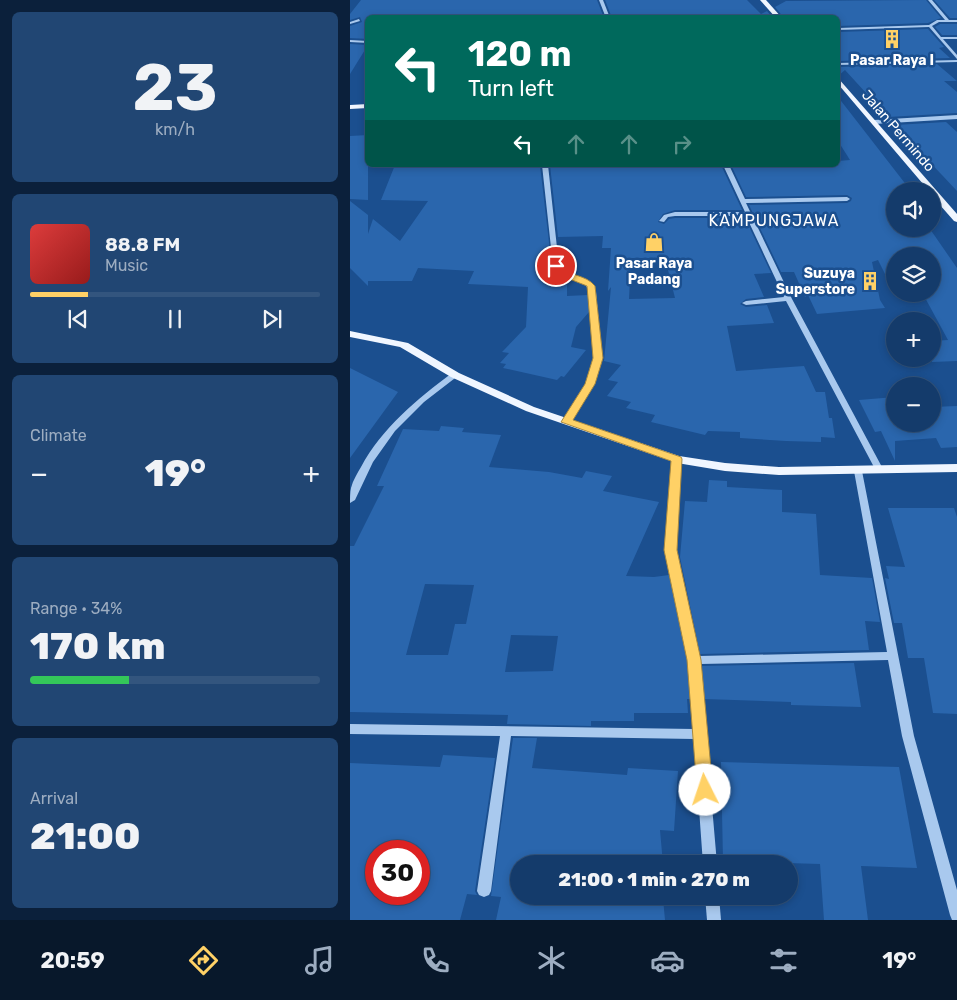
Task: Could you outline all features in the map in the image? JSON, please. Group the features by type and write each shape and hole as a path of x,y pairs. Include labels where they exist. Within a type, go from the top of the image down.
{"main road":[{"path":"763,0 777,15"},
{"name":"Jalan Permindo","path":"840,83 957,220"},
{"path":"350,107 365,106"},
{"path":"350,334 404,345 455,375 530,409 677,459 725,467 779,471 957,468"}],"street":[{"path":"602,0 607,15"},
{"path":"930,0 948,21"},
{"path":"350,22 359,20"},
{"path":"840,29 930,26 934,22 957,21"},
{"path":"930,26 957,60"},
{"path":"940,38 957,38"},
{"path":"350,41 365,42"},
{"path":"840,64 957,60"},
{"path":"874,122 957,118"},
{"path":"545,167 556,266 560,272 587,282 593,292 598,358 590,384 567,422"},
{"path":"727,167 788,299 879,469"},
{"path":"744,201 847,199"},
{"path":"662,221 666,216 676,214 749,214"},
{"path":"746,303 788,299"},
{"path":"350,500 354,481 391,428 426,395 455,375"},
{"path":"677,459 671,550 694,660 709,855"},
{"path":"858,471 891,656 908,736 957,915"},
{"path":"694,660 891,656"},
{"path":"350,730 701,734"},
{"path":"484,891 506,733"},
{"path":"713,905 714,920"}],"building":[{"path":"361,0 597,0 603,15 365,15 365,39 350,38 350,26 362,22 360,17 350,20 350,14"},
{"path":"605,0 747,0 761,14 767,11 770,15 611,15"},
{"path":"926,0 941,18 928,23 840,26 840,15 782,15 775,7 786,1"},
{"path":"934,0 957,0 957,18 950,18"},
{"path":"940,24 957,24 957,35 942,35 935,27"},
{"path":"928,29 944,47 939,48 950,58 840,61 840,32"},
{"path":"350,44 365,45 365,50 350,74"},
{"path":"937,64 957,81 944,81 957,92 957,113 888,117 845,70 840,74 840,67"},
{"path":"840,100 904,182 886,182 886,237 936,237 957,268 957,361 941,362 941,340 948,340 941,327 941,312 933,312 927,302 941,302 941,247 886,247 886,276 878,260 872,262 880,300 885,308 817,314 808,295 805,297 794,272 781,272 749,205 847,203 852,198 847,195 746,197 732,167 840,167 840,161 850,160 840,144"},
{"path":"946,122 957,132 957,191 895,125"},
{"path":"365,135 365,167 368,167 368,200 350,199 350,136"},
{"path":"394,167 540,167 550,251 543,278 559,278 559,284 567,284 567,296 588,295 589,312 576,327 571,347 586,350 564,377 561,376 557,380 503,368 506,364 500,363 509,353 502,352 526,327 528,287 468,284 474,271 418,268 412,281 368,281 368,286 350,268 350,201 368,215 368,234 373,219 400,241 428,201 381,200"},
{"path":"550,167 722,167 742,210 675,210 663,214 658,222 664,224 669,219 675,218 745,218 771,273 754,274 764,297 746,299 740,304 746,307 767,305 774,323 727,326 736,371 804,366 816,392 825,392 829,418 832,418 835,438 821,437 821,442 740,438 740,432 708,431 705,435 651,422 655,415 626,408 631,402 607,396 618,382 608,380 621,365 604,361 611,287 608,291 611,248 602,248 603,236 558,237","holes":["631,258 665,258 675,298 629,299"]},
{"path":"350,368 398,392 350,458"},
{"path":"886,398 886,432 941,432 941,407 957,406 957,447 941,448 936,438 895,441 895,461 881,431 875,432 859,400"},
{"path":"441,426 464,428 462,432 501,435 489,467 549,472 582,478 586,471 612,476 603,491 659,502 626,576 654,577 669,575 687,660 690,699 687,699 688,713 634,713 634,721 591,721 591,726 507,724 508,715 350,712 350,546 354,546 384,486 377,486 403,429 439,431","holes":["425,584 474,585 466,624 455,624 448,655 406,655","511,635 558,636 553,671 505,672"]},
{"path":"709,480 727,481 727,487 782,490 782,512 816,514 820,575 872,578 880,622 865,621 869,650 700,654 680,557 685,501 707,502"},
{"path":"888,508 954,508 957,517 957,714 933,713 924,658 908,658 902,623 894,623 885,578 889,579 886,566 905,567"},
{"path":"854,663 861,707 791,705 791,702 704,699 702,666"},
{"path":"513,738 537,738 532,768 627,775 628,768 678,771 674,831 660,830 662,855 510,855 510,905 664,905 665,920 496,920 501,897 491,896"},
{"path":"443,755 495,758 475,891 477,895 467,894 460,920 350,920 350,763 440,767"},
{"path":"721,762 899,767 917,868 861,866 868,920 824,920 820,864 798,863 798,855 723,855"}],"place":[{"name":"Pasar Raya I","path":"892,39"},
{"name":"Pasar Raya Padang","path":"654,242"},
{"name":"Suzuya Superstore","path":"870,281"}],"district":[{"name":"KAMPUNGJAWA","path":"774,220"}],"route":[{"path":"556,266 560,272 587,282 591,286 598,358 590,384 567,422 677,459 670,536 671,550 694,660 705,790"}]}
